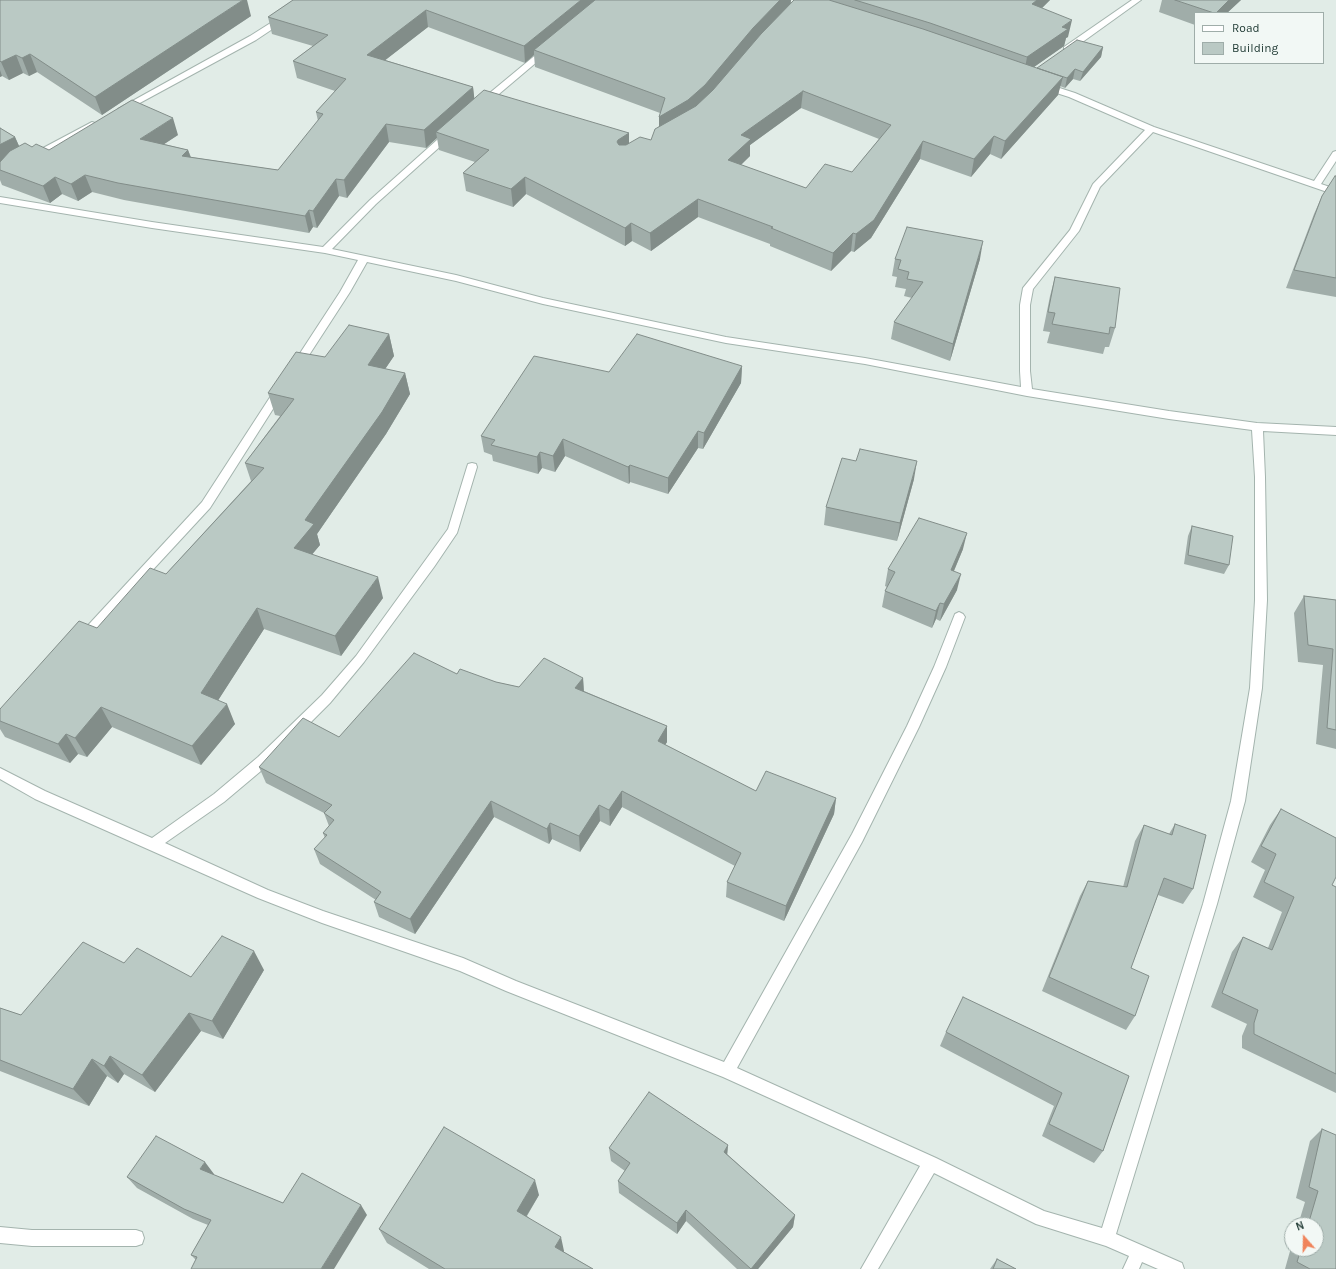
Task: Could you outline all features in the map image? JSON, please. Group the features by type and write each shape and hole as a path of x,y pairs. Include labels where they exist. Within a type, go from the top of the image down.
{"street":[{"path":"114,113 253,38 312,0"},
{"path":"1062,53 1137,0"},
{"path":"475,110 554,45"},
{"path":"1039,84 1072,95 1151,129 1336,192"},
{"path":"27,158 101,120"},
{"path":"325,250 373,202 458,125"},
{"path":"1027,392 1025,371 1025,305 1028,288 1074,231 1096,186 1151,129"},
{"path":"1316,185 1336,154"},
{"path":"0,200 152,225 325,250 456,278 543,301 726,340 865,361 1027,392 1169,415 1257,427 1336,431"},
{"path":"73,649 206,505 338,303 364,258"},
{"path":"1106,1238 1210,904 1238,801 1256,688 1262,600 1260,477 1257,427"},
{"path":"154,844 219,798 263,761 326,699 360,659 430,564 453,530 472,467"},
{"path":"727,1071 857,838 914,727 940,667 959,617"},
{"path":"0,773 40,795 154,844 263,894 372,934 463,965 511,986 727,1071 931,1163 1042,1218 1106,1238 1176,1269"},
{"path":"869,1269 931,1163"},
{"path":"0,1235 32,1238 136,1238"},
{"path":"1131,1269 1138,1253"}],"building":[{"path":"0,0 243,0 95,97 30,54 22,58 16,55 1,62 0,61"},
{"path":"293,0 581,0 524,46 426,10 367,55 473,87 424,130 386,124 344,180 336,179 313,211 309,210 305,216 118,183 85,175 71,184 55,177 43,186 0,170 0,162 10,151 25,143 32,147 36,144 49,150 132,100 173,118 140,139 188,150 182,156 278,170 323,114 316,112 346,79 293,61 328,35 268,17"},
{"path":"595,0 780,0 753,28 705,85 688,100 659,117 665,98 534,50"},
{"path":"794,0 829,0 923,29 1063,77 1005,141 994,136 974,159 923,141 874,220 856,234 853,233 833,253 771,228 773,227 698,199 650,233 631,223 625,228 525,177 511,189 463,173 489,150 436,132 484,90 629,133 618,140 617,142 619,145 626,145 640,137 651,140 655,129 696,106 713,90 761,34","holes":["803,91 891,125 852,172 825,164 806,188 728,160 751,139 741,135"]},
{"path":"855,0 1037,0 1032,4 1072,20 1062,27 1068,29 1027,57 930,23"},
{"path":"1175,0 1229,0 1217,12 1211,12"},
{"path":"1077,40 1103,47 1083,72 1075,69 1067,78 1037,68"},
{"path":"0,128 15,137 0,145"},
{"path":"1335,176 1336,278 1294,270 1322,196"},
{"path":"907,227 983,241 953,344 894,322 923,282 907,279 909,272 898,269 901,260 895,259"},
{"path":"1055,277 1120,288 1115,328 1110,327 1109,334 1052,324 1055,313 1048,312"},
{"path":"349,325 389,334 368,365 405,373 382,412 305,520 314,524 294,548 378,577 335,636 257,608 201,693 227,704 192,746 101,707 75,738 66,734 58,744 0,721 0,709 79,621 97,628 150,568 166,574 264,468 245,463 294,399 268,393 296,352 325,357"},
{"path":"637,334 742,366 704,433 698,431 668,478 630,465 628,467 563,439 553,456 540,452 537,457 491,445 495,440 481,436 534,356 609,372"},
{"path":"860,449 917,461 900,523 826,507 842,458 856,461"},
{"path":"919,518 967,533 951,570 961,574 944,604 940,603 936,611 885,591 895,572 888,569"},
{"path":"1192,526 1233,536 1229,565 1188,555"},
{"path":"1304,596 1336,600 1336,730 1327,728 1333,649 1308,645"},
{"path":"414,653 457,674 460,669 496,682 519,687 544,658 583,678 575,688 667,726 658,741 756,791 766,771 836,798 786,906 727,882 741,853 622,791 609,810 599,805 579,836 550,823 547,829 491,801 410,919 374,902 381,892 314,849 327,835 323,833 334,820 324,813 332,805 259,767 303,718 339,737"},
{"path":"1281,809 1336,838 1336,877 1332,885 1336,887 1336,1074 1254,1034 1254,1023 1258,1010 1222,993 1243,937 1272,950 1294,897 1264,882 1276,854 1261,846"},
{"path":"1175,824 1206,835 1193,889 1164,878 1131,968 1149,976 1135,1016 1049,977 1088,881 1127,887 1144,825 1172,835"},
{"path":"222,936 254,951 212,1021 189,1013 142,1075 110,1056 104,1066 92,1059 73,1089 0,1060 0,1008 21,1015 83,942 124,963 137,948 191,977"},
{"path":"963,997 1129,1076 1103,1151 1049,1124 1062,1093 946,1032"},
{"path":"649,1092 728,1145 724,1152 795,1215 751,1269 686,1210 677,1223 618,1181 630,1163 609,1148"},
{"path":"444,1127 535,1180 517,1211 561,1237 555,1247 593,1269 445,1269 379,1229"},
{"path":"1322,1129 1336,1135 1336,1269 1310,1269 1297,1262 1299,1257 1324,1257 1324,1217 1310,1217 1318,1191 1309,1187"},
{"path":"156,1136 205,1162 200,1169 283,1203 302,1173 361,1205 321,1269 191,1269 197,1257 191,1255 211,1220 184,1209 127,1177"},
{"path":"997,1259 1016,1269 993,1269"}]}
